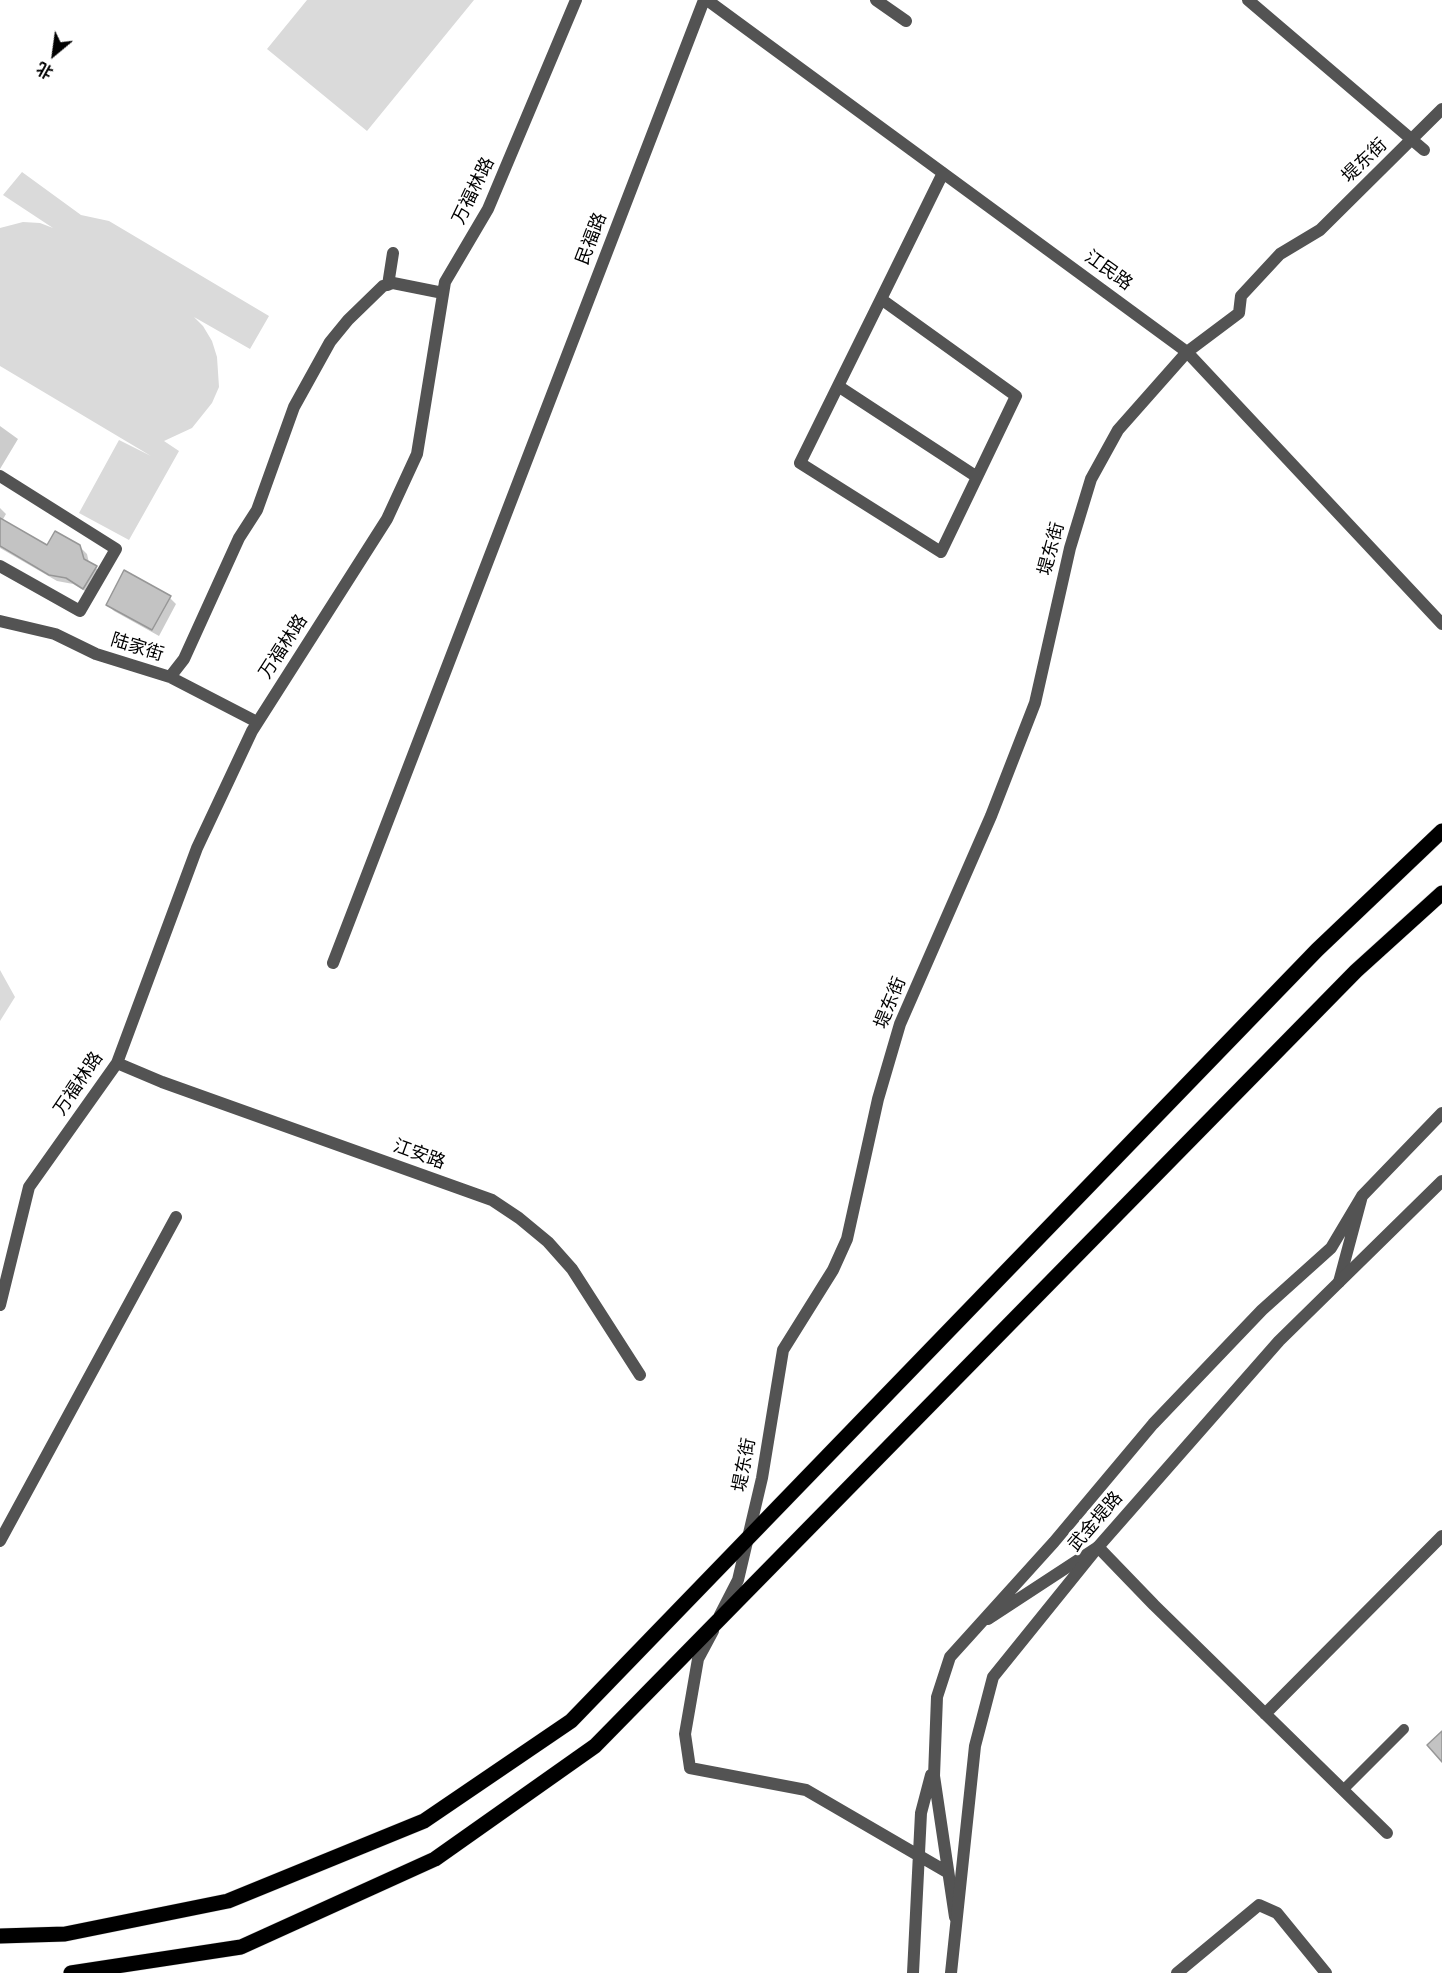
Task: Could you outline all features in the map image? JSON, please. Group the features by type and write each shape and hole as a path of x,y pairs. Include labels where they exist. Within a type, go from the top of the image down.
{"main road":[{"path":"0,1936 65,1934 228,1901 424,1821 571,1721 1309,958 1442,831"},
{"path":"71,1973 241,1947 435,1859 595,1746 1356,971 1442,893"}],"street":[{"name":"万福林路","path":"0,1305 29,1187 117,1063 197,848 257,722 387,519 417,454 445,282 488,209 576,0"},
{"name":"江民路","path":"705,0 1187,352 1442,624"},
{"name":"民福路","path":"333,963 705,0"},
{"path":"876,0 906,21"},
{"path":"1248,0 1424,150"},
{"name":"堤东街","path":"947,1872 807,1790 690,1768 685,1734 698,1659 738,1580 762,1478 783,1350 833,1270 847,1239 878,1099 900,1024 991,816 1035,703 1070,548 1091,479 1118,430 1187,352 1239,313 1241,296 1280,254 1320,230 1442,109"},
{"path":"881,299 1016,396 940,552 800,463 943,173"},
{"path":"388,285 393,254"},
{"path":"170,677 183,658 239,538 257,510 294,407 330,342 348,320 383,286 393,283 443,293"},
{"path":"838,386 977,477"},
{"path":"0,476 116,549 80,611 0,566"},
{"name":"陆家街","path":"0,621 55,634 96,654 170,677 257,722"},
{"name":"江安路","path":"117,1063 162,1082 492,1200 519,1218 548,1242 572,1269 640,1375"},
{"path":"956,1925 934,1776 937,1697 950,1657 1054,1542 1153,1424 1262,1310 1331,1248 1362,1196 1442,1113"},
{"name":"武金堤路","path":"951,1973 975,1746 993,1677 1098,1546 1279,1341 1442,1180"},
{"path":"1339,1282 1362,1196"},
{"path":"0,1541 176,1216"},
{"path":"1265,1714 1442,1536"},
{"path":"972,1630 1098,1546 1154,1605 1388,1833"},
{"path":"913,1973 921,1813 934,1760"},
{"path":"1177,1973 1259,1905 1277,1913 1326,1973"}],"lane":[{"path":"1343,1790 1404,1730"}],"shaded area":[{"path":"307,0 474,0 367,131 267,49"},
{"path":"22,172 81,215 109,221 269,316 250,349 194,317 212,341 217,357 219,387 212,403 192,428 164,441 179,451 129,540 79,513 119,440 151,456 0,366 0,228 23,222 40,223 53,228 3,195"},
{"path":"0,970 15,997 0,1021"}],"building":[{"path":"0,518 47,545 55,531 80,545 84,559 97,566 83,589 66,578 49,575 0,546"},
{"path":"124,570 171,596 152,630 106,605"},
{"path":"1442,1731 1442,1762 1427,1745"}]}
